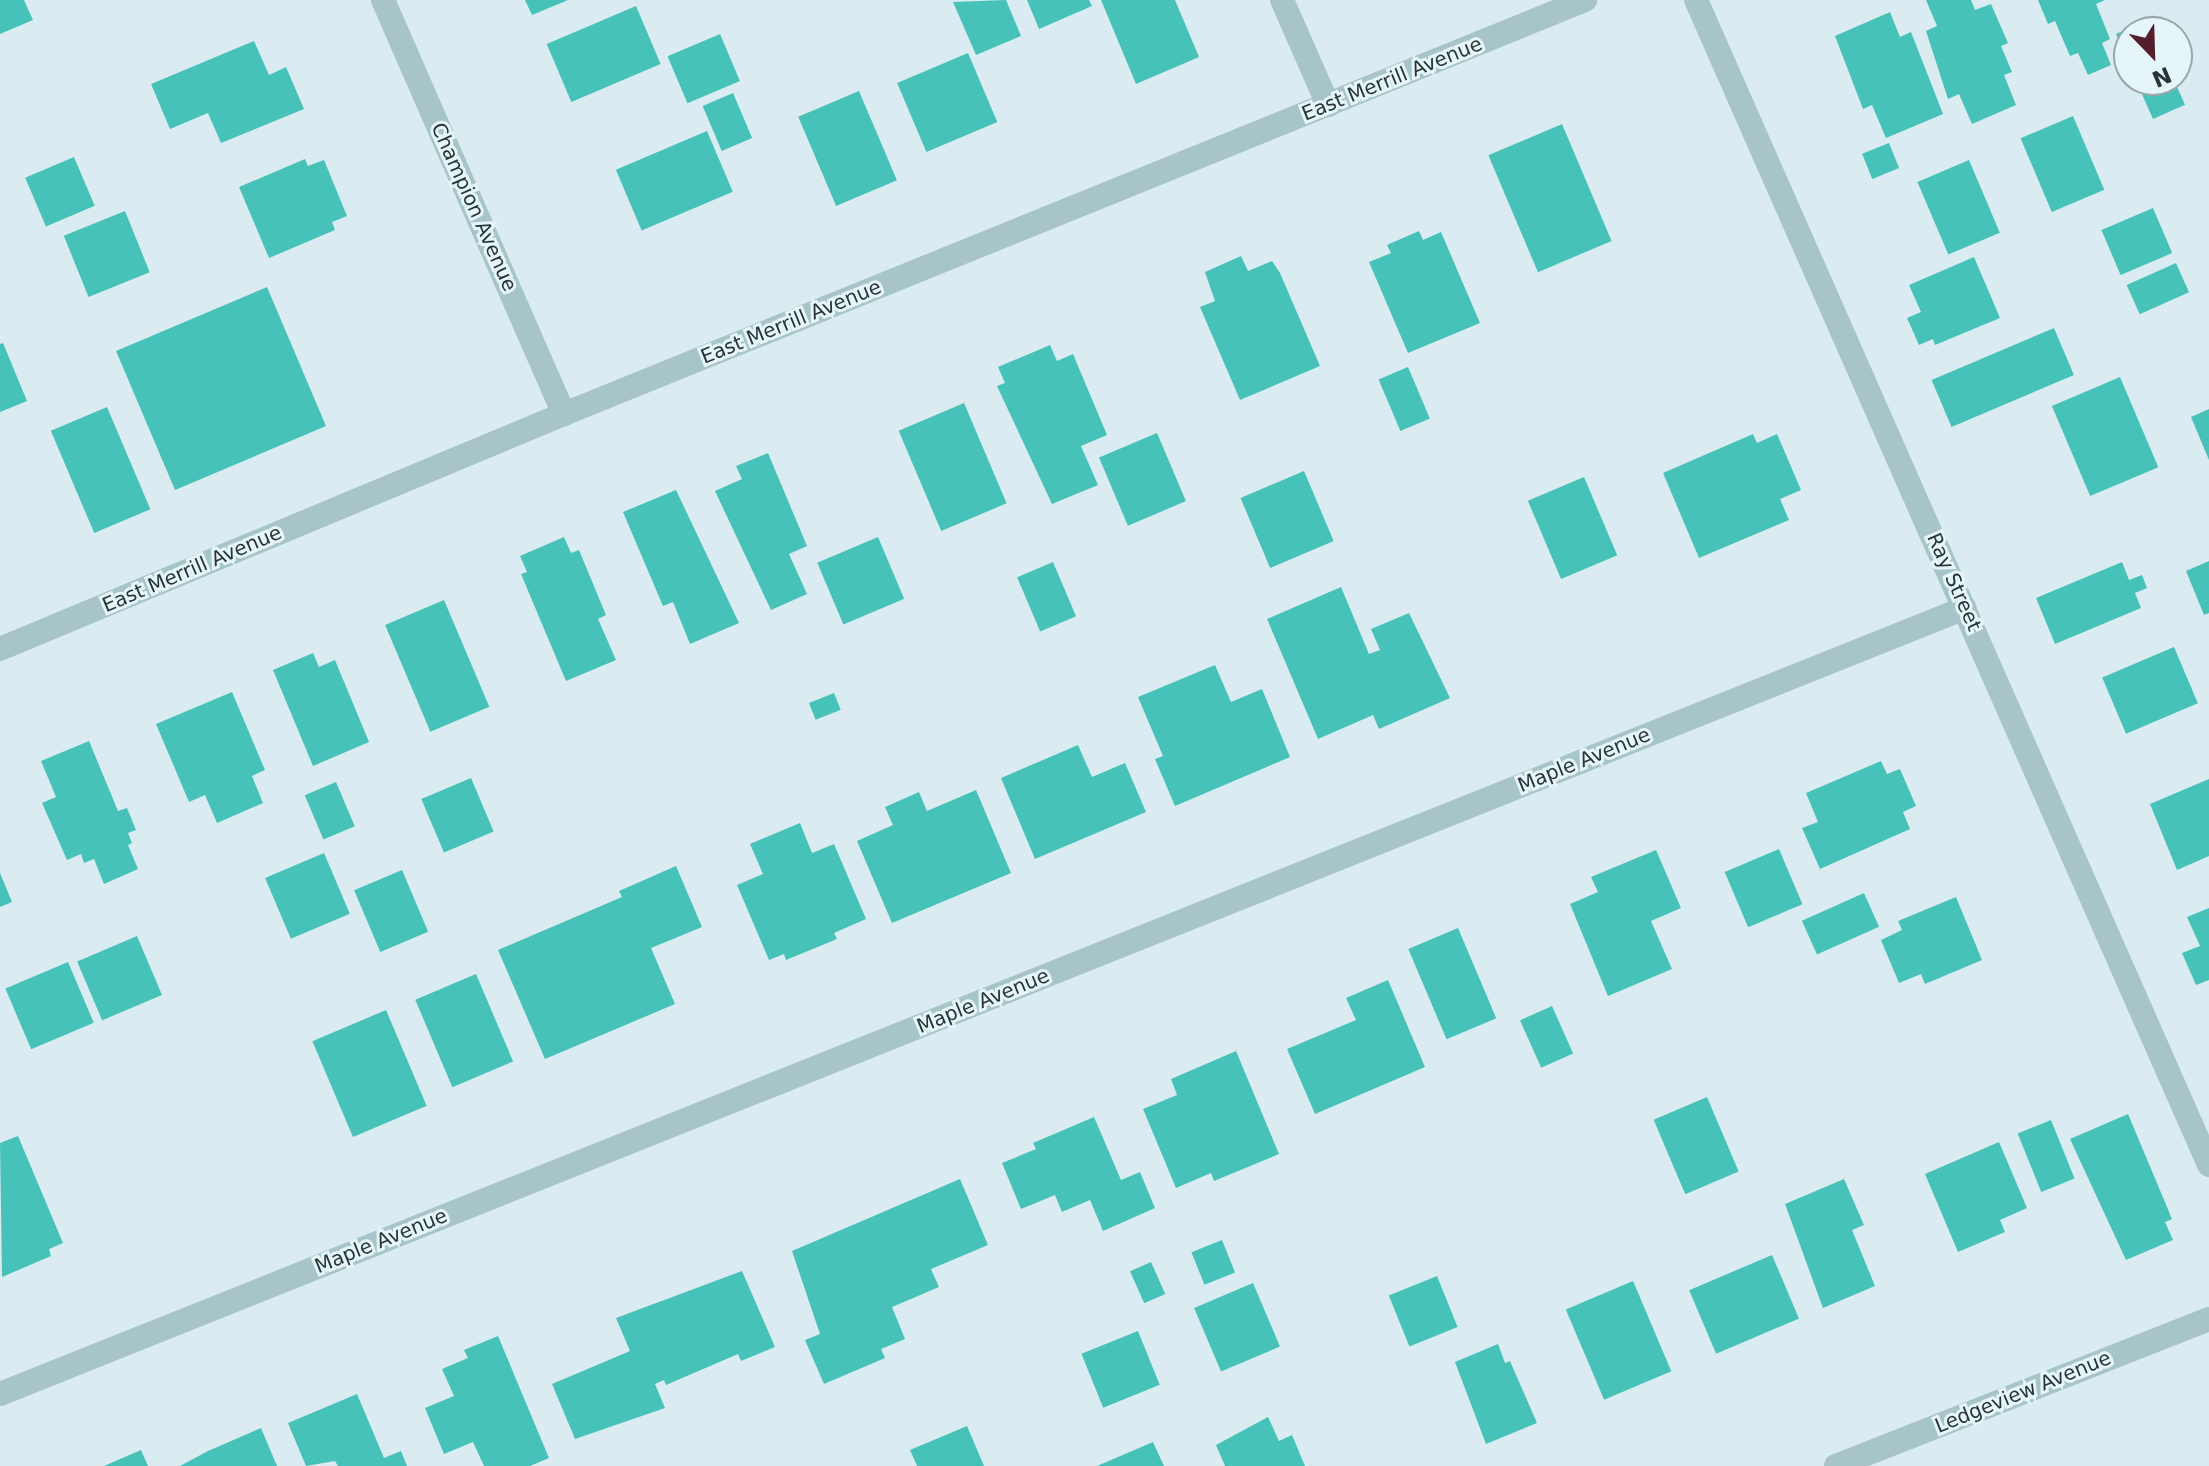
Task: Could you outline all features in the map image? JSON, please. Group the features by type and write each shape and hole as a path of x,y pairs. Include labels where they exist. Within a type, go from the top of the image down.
{"street":[{"name":"Champion Avenue","path":"383,0 564,414"},
{"path":"1282,0 1328,105"},
{"name":"East Merrill Avenue","path":"0,649 564,414 1585,0"},
{"name":"Ray Street","path":"1696,0 2209,1165"},
{"name":"Maple Avenue","path":"0,1394 1965,608"},
{"name":"Ledgeview Avenue","path":"1836,1466 2209,1319"}],"building":[{"path":"0,0 24,0 33,20 0,34"},
{"path":"525,0 568,0 532,15"},
{"path":"1006,0 1021,36 976,55 953,2"},
{"path":"1027,0 1089,0 1092,6 1039,29"},
{"path":"1101,0 1175,0 1199,57 1136,84"},
{"path":"1926,0 1971,0 1975,10 1991,4 2008,43 2001,46 2012,72 2004,75 2016,105 1972,124 1959,94 1948,99 1926,31 1937,26"},
{"path":"2038,0 2105,0 2096,4 2110,39 2102,43 2111,65 2088,75 2078,53 2070,56 2055,21 2048,24"},
{"path":"636,6 661,64 571,102 547,44"},
{"path":"1890,12 1900,37 1911,32 1943,114 1886,138 1872,105 1863,109 1835,36"},
{"path":"720,34 740,81 687,103 668,56"},
{"path":"254,41 269,75 286,67 304,109 221,143 208,113 170,129 151,84"},
{"path":"968,53 997,122 926,152 897,83"},
{"path":"859,91 897,180 836,206 798,117"},
{"path":"733,93 752,138 722,151 703,106"},
{"path":"2143,96 2181,96 2185,105 2153,119"},
{"path":"2073,116 2104,190 2052,212 2021,138"},
{"path":"1562,124 1612,241 1538,272 1488,155"},
{"path":"707,131 733,192 642,230 616,170"},
{"path":"1889,143 1899,168 1872,179 1862,154"},
{"path":"74,157 95,206 46,226 25,178"},
{"path":"305,159 308,166 324,160 347,216 332,222 335,230 269,258 239,187"},
{"path":"1969,160 2000,233 1948,255 1917,182"},
{"path":"2153,208 2172,253 2121,275 2101,230"},
{"path":"125,211 150,272 89,297 64,236"},
{"path":"1419,231 1423,240 1441,232 1480,323 1408,353 1369,262 1391,253 1387,245"},
{"path":"1241,256 1248,271 1272,261 1320,366 1240,400 1200,307 1215,301 1205,272"},
{"path":"1974,257 2000,318 1935,345 1933,339 1919,345 1907,318 1921,312 1909,285"},
{"path":"2176,263 2189,292 2140,314 2127,285"},
{"path":"267,287 326,426 175,490 116,351"},
{"path":"2054,328 2074,375 1952,427 1932,380"},
{"path":"3,343 27,401 0,412 0,344"},
{"path":"1050,345 1057,361 1073,354 1107,435 1081,446 1098,485 1052,504 997,386 1005,383 998,367"},
{"path":"1408,367 1430,419 1400,431 1379,380"},
{"path":"2120,377 2158,467 2090,496 2052,406"},
{"path":"964,403 1007,503 941,531 899,431"},
{"path":"107,407 150,509 94,533 51,431"},
{"path":"2209,409 2209,460 2191,417"},
{"path":"1157,433 1186,501 1128,526 1099,458"},
{"path":"1753,434 1757,443 1777,434 1801,490 1780,499 1789,520 1699,558 1663,473"},
{"path":"768,453 807,546 789,554 807,594 771,610 715,491 742,479 736,466"},
{"path":"1304,471 1334,541 1270,568 1240,498"},
{"path":"1584,477 1617,555 1561,579 1528,501"},
{"path":"676,490 739,623 690,644 673,602 663,606 623,512"},
{"path":"564,537 571,553 579,550 606,615 598,619 616,660 566,681 521,574 527,572 520,556"},
{"path":"878,537 904,599 843,624 817,563"},
{"path":"2209,561 2209,613 2204,615 2186,571"},
{"path":"1053,562 1076,616 1040,632 1017,577"},
{"path":"2122,562 2129,580 2142,575 2147,588 2135,593 2141,608 2055,644 2036,598"},
{"path":"1341,587 1369,654 1380,650 1371,629 1409,613 1450,698 1379,729 1373,715 1318,739 1267,619"},
{"path":"444,600 489,707 430,732 385,625"},
{"path":"2174,647 2198,703 2126,734 2102,677"},
{"path":"313,653 319,667 335,660 369,742 313,766 273,670"},
{"path":"1215,665 1231,702 1262,689 1290,757 1175,806 1155,759 1163,756 1138,697"},
{"path":"232,692 265,770 252,776 263,803 217,823 205,795 189,802 156,724"},
{"path":"834,693 841,710 816,720 809,703"},
{"path":"89,741 118,811 127,808 136,830 128,833 132,843 128,845 138,869 104,884 94,859 84,863 81,854 67,860 42,803 56,797 41,761"},
{"path":"1078,745 1092,777 1125,763 1146,812 1035,859 1001,778"},
{"path":"1881,761 1887,774 1900,769 1916,806 1903,812 1910,829 1820,869 1802,828 1818,822 1806,793"},
{"path":"471,778 494,831 444,852 421,799"},
{"path":"2209,779 2209,856 2177,870 2150,804"},
{"path":"336,782 355,826 323,839 305,795"},
{"path":"976,790 1011,873 892,923 857,841 893,825 885,807 919,792 927,811"},
{"path":"800,823 812,853 834,844 866,919 834,933 837,939 786,960 784,954 769,960 737,885 763,874 750,844"},
{"path":"1779,849 1802,904 1748,927 1725,872"},
{"path":"1656,850 1681,908 1651,921 1672,969 1608,996 1570,904 1598,892 1591,877"},
{"path":"324,853 350,914 291,939 265,878"},
{"path":"676,866 702,927 651,948 675,1004 545,1059 498,950 622,897 619,891"},
{"path":"402,870 428,932 380,952 354,890"},
{"path":"0,873 12,902 0,907"},
{"path":"1864,893 1879,927 1817,954 1802,921"},
{"path":"1956,897 1982,960 1925,984 1921,974 1899,983 1881,940 1902,930 1898,921"},
{"path":"2209,908 2209,980 2196,985 2182,953 2200,946 2187,917"},
{"path":"1458,928 1496,1018 1447,1039 1408,949"},
{"path":"137,936 162,995 102,1020 77,961"},
{"path":"68,962 94,1023 31,1049 5,989"},
{"path":"476,974 513,1061 452,1087 415,1000"},
{"path":"1388,980 1425,1067 1315,1114 1287,1049 1356,1020 1346,998"},
{"path":"1552,1006 1573,1054 1541,1068 1520,1020"},
{"path":"386,1010 427,1106 353,1137 312,1041"},
{"path":"1236,1051 1279,1154 1214,1181 1211,1173 1176,1188 1143,1109 1177,1095 1171,1079"},
{"path":"1707,1097 1739,1172 1685,1194 1654,1120"},
{"path":"2128,1114 2172,1219 2165,1222 2173,1240 2126,1260 2070,1139"},
{"path":"1094,1117 1121,1180 1140,1172 1155,1208 1103,1231 1090,1200 1062,1212 1055,1195 1021,1209 1002,1163 1036,1149 1033,1143"},
{"path":"2051,1120 2075,1178 2041,1192 2018,1133"},
{"path":"18,1136 63,1243 49,1249 51,1256 2,1277 0,1143"},
{"path":"1999,1142 2027,1208 2000,1220 2005,1232 1958,1252 1925,1174"},
{"path":"960,1179 988,1245 931,1269 939,1287 892,1307 905,1339 881,1349 885,1358 824,1384 805,1340 820,1334 792,1251"},
{"path":"1844,1179 1864,1225 1852,1230 1875,1286 1823,1308 1785,1204"},
{"path":"1222,1240 1235,1272 1205,1285 1191,1252"},
{"path":"1772,1255 1799,1319 1716,1354 1689,1290"},
{"path":"1151,1262 1165,1294 1144,1303 1130,1271"},
{"path":"742,1271 775,1347 741,1361 738,1354 666,1385 664,1380 655,1384 665,1408 575,1439 552,1384 630,1351 616,1318"},
{"path":"1437,1276 1458,1327 1409,1346 1389,1295"},
{"path":"1633,1281 1671,1371 1604,1400 1566,1310"},
{"path":"1253,1283 1280,1347 1221,1372 1194,1308"},
{"path":"1138,1331 1160,1385 1103,1408 1081,1354"},
{"path":"498,1336 549,1458 530,1466 484,1466 473,1442 444,1454 425,1408 454,1396 442,1369 468,1358 464,1350"},
{"path":"1498,1344 1505,1363 1510,1361 1537,1423 1486,1444 1455,1362"},
{"path":"357,1394 384,1458 401,1451 407,1466 338,1466 335,1461 306,1466 288,1423"},
{"path":"1268,1417 1279,1441 1292,1435 1305,1466 1225,1466 1216,1445"},
{"path":"967,1426 984,1466 917,1466 910,1450"},
{"path":"261,1428 277,1466 180,1466 208,1451"},
{"path":"1153,1442 1164,1466 1097,1466"},
{"path":"141,1450 148,1466 104,1466"}]}
